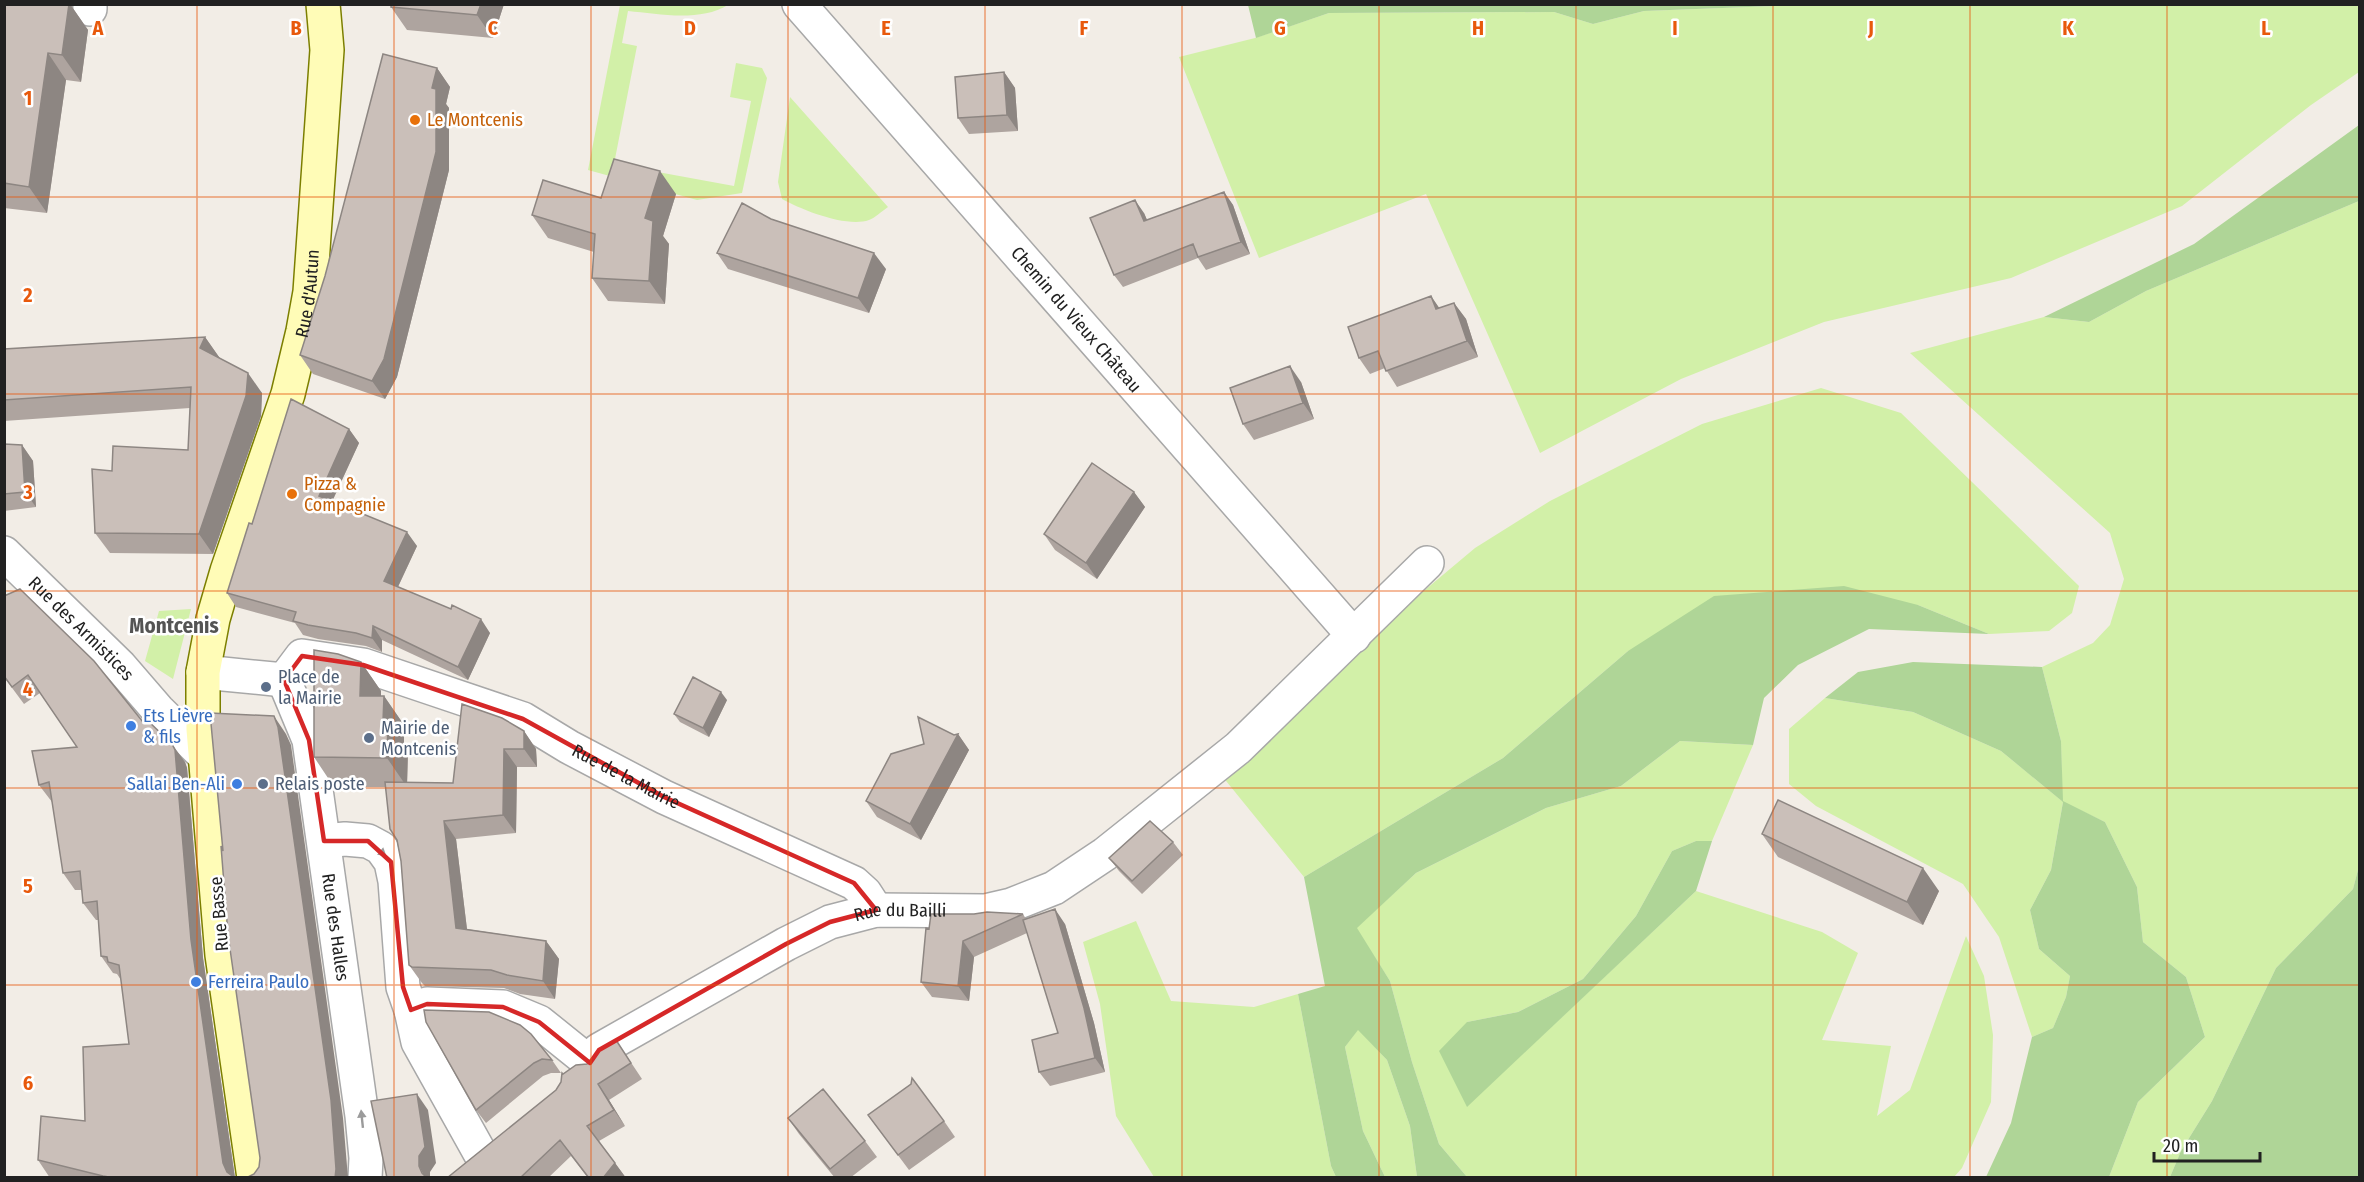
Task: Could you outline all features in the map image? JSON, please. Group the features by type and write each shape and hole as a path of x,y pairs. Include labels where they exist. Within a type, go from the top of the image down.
{"main road":[{"name":"Rue d'Autun","path":"203,672 213,619 227,571 288,394 305,321 311,281 327,62 323,4"},
{"name":"Rue Basse","path":"203,672 206,757 222,955 254,1178"}],"street":[{"name":"Chemin du Vieux Château","path":"799,4 1354,636"},
{"name":"Rue des Armistices","path":"4,553 120,666 158,710 206,757"},
{"name":"Rue du Bailli","path":"411,1010 427,1004 502,1007 539,1022 590,1063 599,1050 786,944 830,922 876,910 985,911 1011,905 1054,888 1105,854 1238,748 1427,563"},
{"name":"Rue de la Mairie","path":"284,680 302,656 363,664 523,719 569,747 664,797 854,883 865,893 876,910"},
{"path":"203,672 284,680"},
{"name":"Rue des Halles","path":"284,680 309,740 362,1116 366,1158 365,1178"},
{"path":"324,841 345,839 368,841 381,848 391,862 395,881 403,987 418,1042 468,1162 505,1132"}],"highlighted area":[{"path":"302,656 363,665 470,699 523,719 664,797 854,883 876,910 830,922 786,944 599,1050 590,1063 539,1022 503,1007 427,1004 411,1010 403,987 391,862 368,841 324,841 309,740 284,680"}],"green space":[{"path":"1775,4 2360,5 2359,72 2311,105 2182,206 2011,278 1824,322 1681,379 1540,453 1426,194 1259,258 1179,57 1255,38 1329,13 1554,12 1593,24 1644,11 1775,6"},
{"path":"1775,4 1775,6 1644,11 1593,24 1554,12 1329,13 1256,38 1248,5"},
{"path":"620,5 728,5 705,14 679,16 628,11 622,43 637,46 614,164 734,186 751,101 730,97 736,63 762,68 767,78 742,193 697,200 588,170"},
{"path":"790,97 888,207 869,220 849,222 813,213 782,199 778,182"},
{"path":"2359,125 2359,201 2146,291 2089,322 2044,317 2194,244"},
{"path":"2359,201 2359,866 2353,889 2276,968 2212,1101 2181,1151 2170,1177 2109,1177 2138,1102 2205,1037 2186,977 2143,942 2137,887 2105,822 2063,802 2051,870 2030,910 2039,949 2070,976 2066,997 2053,1028 2032,1037 1999,937 1963,884 1816,806 1789,784 1789,729 1825,698 1913,712 2001,751 2062,801 2061,741 2042,667 2093,643 2110,625 2124,579 2110,533 1910,353 2044,317 2089,322 2146,291"},
{"path":"1821,388 1901,413 2079,586 2072,613 2049,631 1989,634 1918,605 1628,651 1503,758 1304,877 1222,776 1413,600 1475,548 1550,501 1702,424"},
{"path":"1844,586 1918,605 1989,634 1869,629 1798,665 1764,698 1753,745 1680,741 1621,786 1546,808 1416,873 1357,928 1390,981 1412,1062 1439,1144 1467,1177 1417,1177 1410,1126 1387,1060 1358,1030 1345,1047 1363,1131 1385,1177 1336,1177 1331,1166 1298,994 1325,986 1304,877 1503,758 1628,651 1714,596"},
{"path":"191,609 173,679 145,661 159,611"},
{"path":"1913,662 2042,667 2061,741 2063,801 2105,822 2137,887 2143,942 2186,977 2205,1037 2138,1102 2109,1177 1986,1177 2011,1123 2032,1037 2053,1028 2066,997 2070,976 2039,949 2030,910 2051,870 2063,802 2001,751 1913,712 1825,698 1858,672"},
{"path":"1680,741 1753,745 1712,841 1696,841 1672,851 1636,916 1583,979 1518,1012 1467,1022 1467,1106 1696,891 1822,932 1858,953 1822,1040 1891,1046 1877,1116 1910,1090 1966,936 1984,976 1993,1035 1991,1102 1962,1168 1954,1177 1467,1177 1439,1144 1412,1062 1390,981 1356,928 1416,873 1546,808 1621,786"},
{"path":"1696,841 1712,841 1696,891 1467,1107 1439,1051 1467,1022 1518,1012 1583,979 1636,916 1672,851"},
{"path":"2359,866 2359,1177 2170,1177 2181,1151 2212,1101 2276,968 2353,889"},
{"path":"1136,921 1171,1001 1254,1007 1298,994 1331,1166 1336,1177 1154,1177 1116,1116 1100,1004 1083,942"},
{"path":"1358,1029 1387,1060 1410,1126 1417,1177 1385,1177 1363,1131 1345,1047"}],"building":[{"path":"4,4 69,4 62,55 48,53 29,187 4,183"},
{"path":"391,4 481,4 477,15 391,7"},
{"path":"383,54 437,68 432,88 436,89 436,152 384,359 372,381 300,355 325,276"},
{"path":"1004,72 1007,115 958,118 955,77"},
{"path":"614,159 660,171 645,218 653,221 649,281 592,278 595,234 532,215 543,180 601,198"},
{"path":"1224,192 1241,242 1198,257 1193,244 1114,275 1090,218 1135,200 1144,221"},
{"path":"742,203 771,219 874,253 858,298 717,253"},
{"path":"1431,296 1436,309 1454,303 1467,341 1386,371 1378,351 1359,358 1348,327"},
{"path":"205,337 200,348 248,373 246,396 199,534 95,533 92,469 112,471 113,446 188,450 191,387 4,400 4,349"},
{"path":"1290,366 1303,403 1243,424 1230,388"},
{"path":"291,399 349,429 319,496 407,532 384,581 451,609 452,605 481,619 458,667 373,626 372,638 308,625 293,621 296,612 227,593 249,523 252,524"},
{"path":"4,444 22,445 25,492 4,494"},
{"path":"1092,463 1134,492 1086,563 1044,534"},
{"path":"20,589 94,661 143,722 147,720 172,744 175,750 191,940 223,1163 227,1172 235,1178 115,1178 38,1160 41,1116 85,1121 83,1047 129,1044 119,965 108,962 107,957 101,956 97,901 83,903 80,871 63,873 49,782 39,785 32,751 77,747 28,675 12,687 4,676 4,596"},
{"path":"314,650 338,654 361,662 360,696 384,696 383,721 388,721 387,758 314,757"},
{"path":"693,677 721,692 703,728 674,714"},
{"path":"462,704 502,718 524,731 524,749 504,749 503,815 444,821 456,928 546,941 543,981 491,970 412,967 409,965 401,861 397,840 390,829 385,782 453,783"},
{"path":"210,713 274,716 278,727 331,1100 335,1178 246,1178 254,1174 259,1167 260,1158 228,935 221,846 223,851"},
{"path":"918,717 954,735 958,734 910,824 866,801 891,754 924,744"},
{"path":"1778,800 1923,868 1907,902 1762,834"},
{"path":"1150,821 1173,842 1132,881 1109,858"},
{"path":"1055,909 1084,1008 1095,1058 1039,1072 1032,1040 1058,1033 1023,920"},
{"path":"987,912 1023,914 963,941 958,986 921,982 926,928 929,929 931,914"},
{"path":"424,1010 489,1012 520,1025 531,1034 552,1060 542,1059 534,1063 476,1110 426,1022"},
{"path":"616,1040 631,1063 598,1084 614,1110 587,1126 615,1163 603,1178 589,1178 560,1140 520,1178 447,1178 556,1090 561,1082 562,1073 576,1065 587,1064 601,1048"},
{"path":"912,1078 944,1121 898,1155 868,1115 911,1084"},
{"path":"823,1089 865,1141 830,1169 788,1118"},
{"path":"417,1094 425,1147 419,1156 419,1166 427,1178 387,1178 371,1101"}],"place":[{"name":"Le Montcenis","path":"415,120"},
{"name":"Pizza & Compagnie","path":"292,494"},
{"name":"Place de la Mairie","path":"266,687"},
{"name":"Ets Lièvre & fils","path":"131,726"},
{"name":"Mairie de Montcenis","path":"369,738"},
{"name":"Sallai Ben-Ali","path":"237,784"},
{"name":"Relais poste","path":"263,784"},
{"name":"Ferreira Paulo","path":"196,982"}],"district":[{"name":"Montcenis","path":"174,626"}]}
